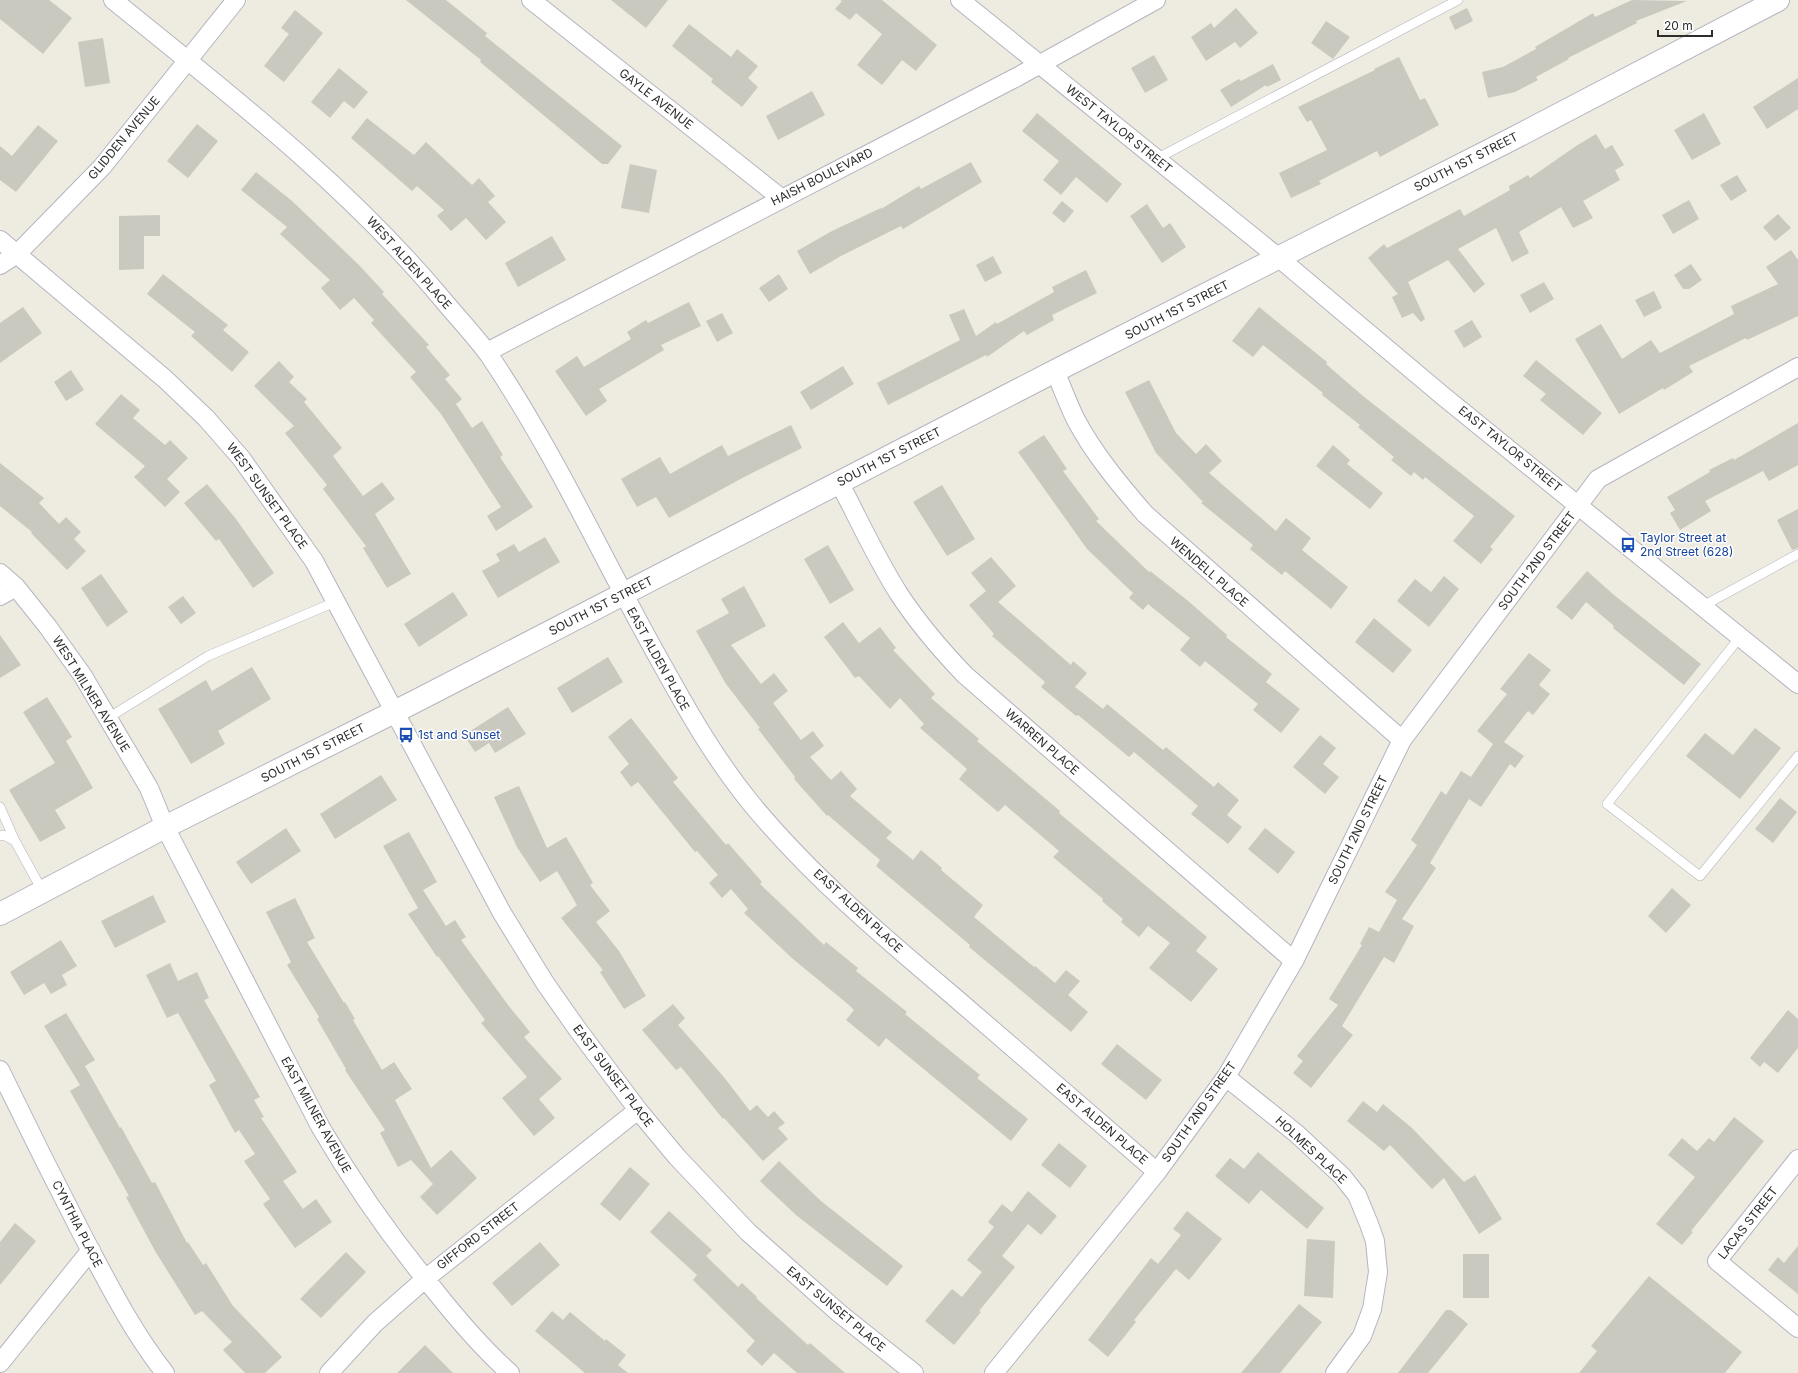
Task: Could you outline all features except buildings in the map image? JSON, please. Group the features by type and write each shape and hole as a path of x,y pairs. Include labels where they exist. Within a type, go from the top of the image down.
{"street":[{"name":"WEST ALDEN PLACE","path":"113,0 188,61 343,192 410,262 486,352 550,455 623,595"},
{"name":"GLIDDEN AVENUE","path":"0,264 17,254 102,167 236,0"},
{"name":"GAYLE AVENUE","path":"531,0 781,198"},
{"name":"WEST TAYLOR STREET","path":"960,0 1279,258"},
{"name":"HAISH BOULEVARD","path":"486,352 1040,65 1156,0"},
{"name":"SOUTH 1ST STREET","path":"0,914 165,827 623,595 1778,0"},
{"name":"WEST SUNSET PLACE","path":"0,240 143,359 206,418 241,458 314,561 394,712"},
{"name":"EAST TAYLOR STREET","path":"1279,258 1443,396 1798,684"},
{"name":"SOUTH 2ND STREET","path":"994,1373 1157,1172 1226,1076 1294,961 1402,740 1598,479 1798,367"},
{"name":"WENDELL PLACE","path":"1055,372 1076,419 1090,443 1118,482 1145,514 1402,740"},
{"name":"WARREN PLACE","path":"840,482 878,558 899,594 947,656 965,675 1294,961"},
{"name":"WEST MILNER AVENUE","path":"0,573 16,587 78,670 149,788 165,827"},
{"path":"0,596 16,587"},
{"name":"EAST ALDEN PLACE","path":"623,595 699,731 715,756 750,801 789,846 880,933 1157,1172"},
{"name":"EAST SUNSET PLACE","path":"394,712 502,912 545,983 638,1110 677,1157 772,1255 839,1314 914,1373"},
{"name":"EAST MILNER AVENUE","path":"165,827 321,1128 365,1201 396,1244 464,1326 491,1356 510,1373"},
{"name":"CYNTHIA PLACE","path":"0,1070 31,1135 134,1329 165,1373"},
{"name":"HOLMES PLACE","path":"1226,1076 1297,1134 1342,1176 1357,1195 1369,1224 1375,1241 1378,1272 1372,1309 1362,1336 1334,1373"},
{"name":"GIFFORD STREET","path":"329,1373 375,1323 425,1279 638,1110"},
{"name":"LACAS STREET","path":"1798,1159 1717,1261 1798,1328"},
{"path":"0,1364 91,1250"}],"lane":[{"path":"1156,159 1458,0"},
{"path":"1703,606 1798,554"},
{"path":"108,718 208,656 335,602"},
{"path":"1740,636 1607,804 1700,876 1798,756"},
{"path":"0,807 15,841 43,892"},
{"path":"0,836 3,834 15,841"}],"place":[{"name":"Taylor Street at 2nd Street (628)","path":"1628,545"},
{"name":"1st and Sunset","path":"406,735"}]}
